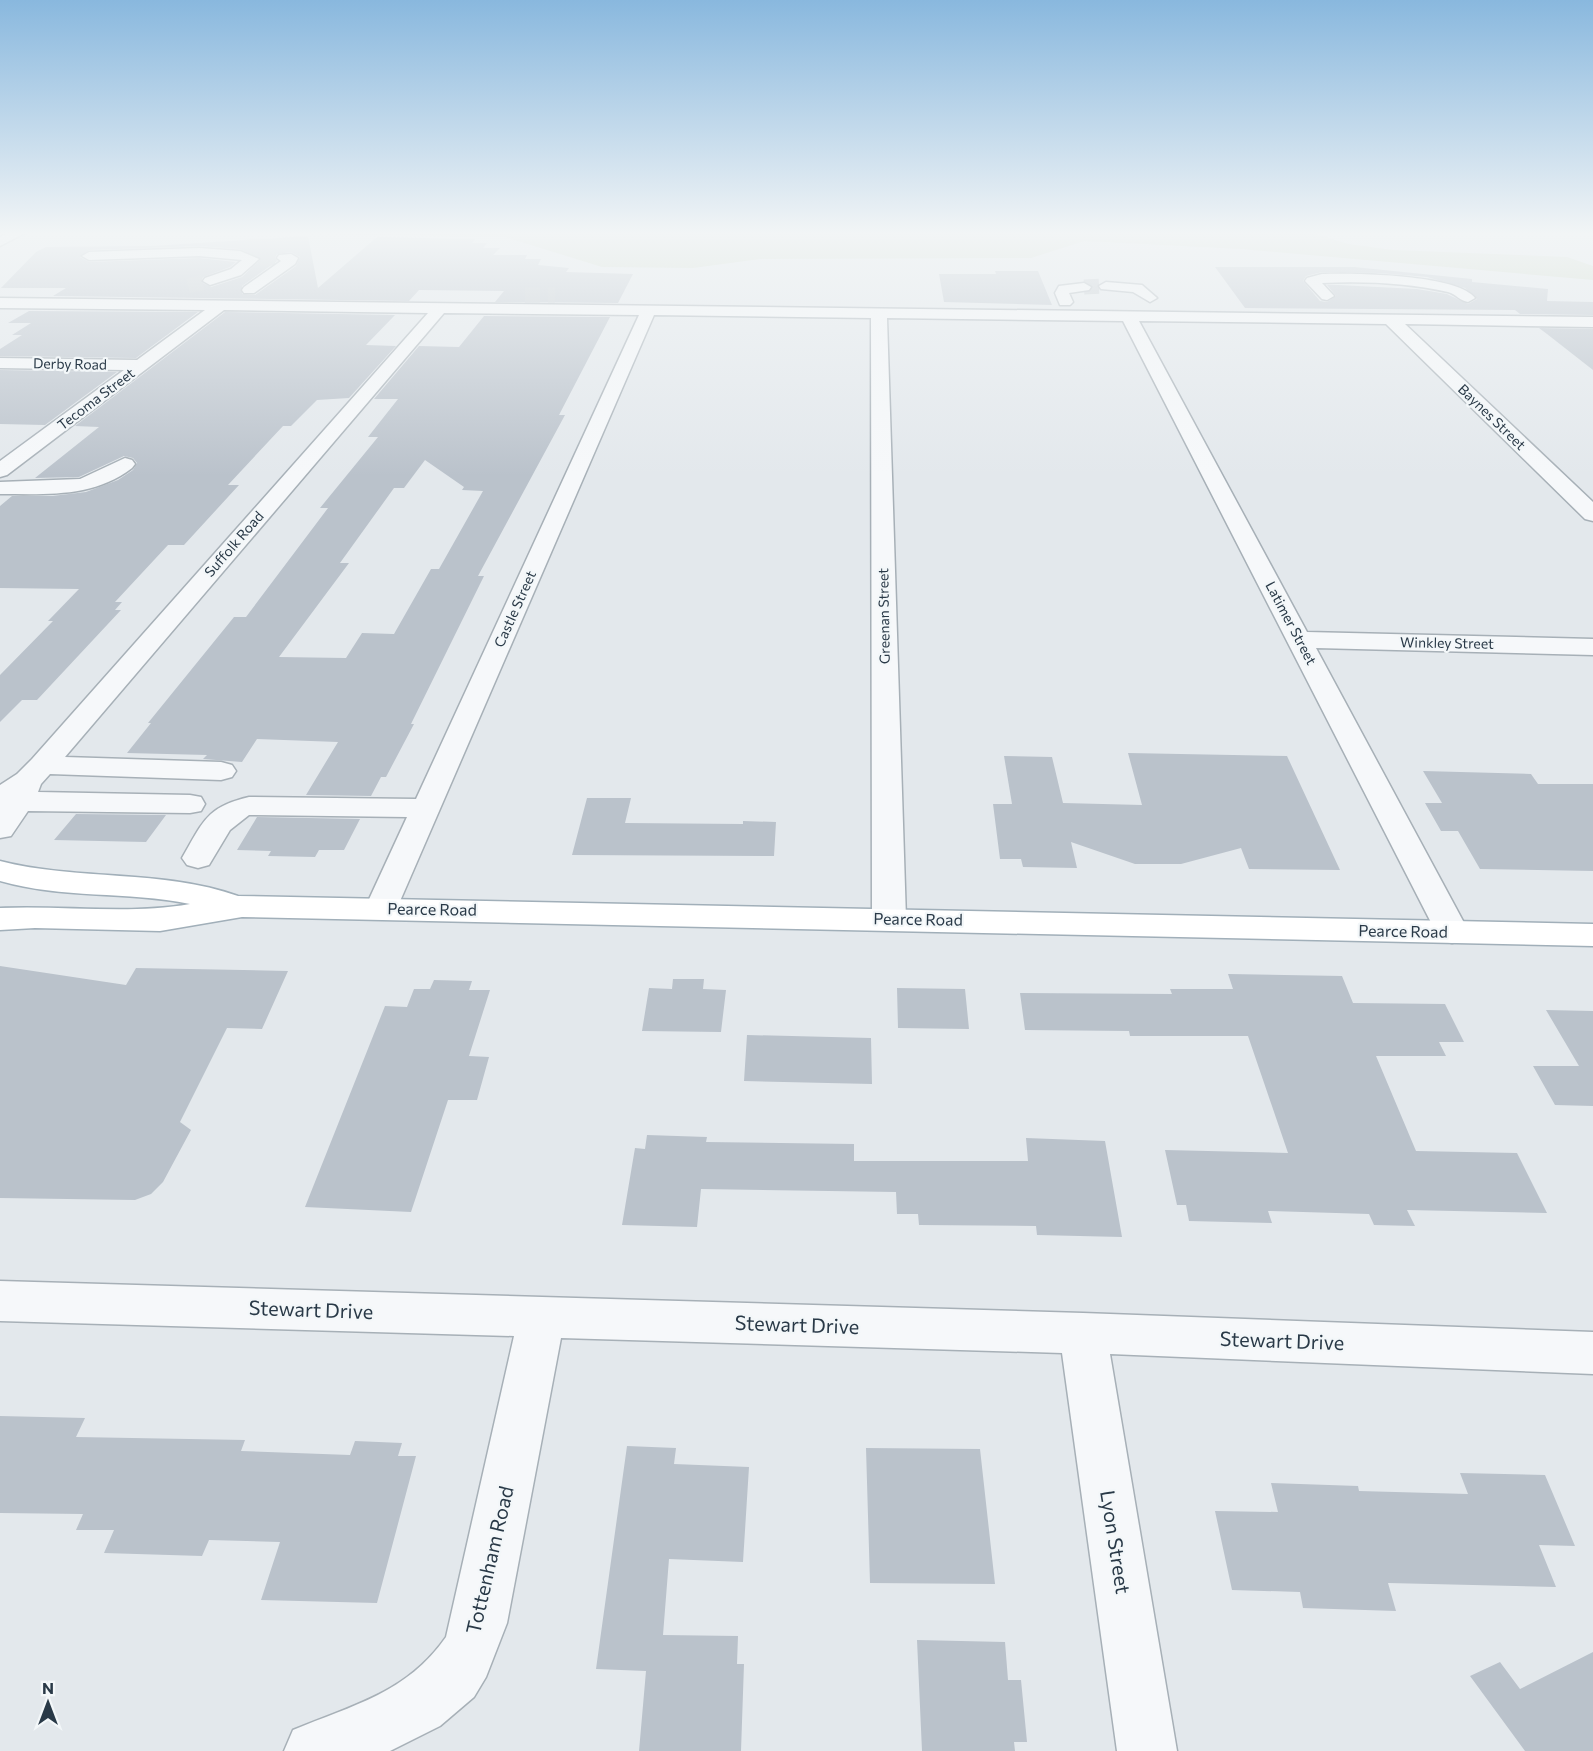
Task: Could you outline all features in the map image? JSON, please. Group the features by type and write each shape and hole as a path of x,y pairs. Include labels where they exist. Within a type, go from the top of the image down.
{"main road":[{"name":"Pearce Road","path":"0,871 28,880 70,886 168,890 242,906"},
{"name":"Pearce Road","path":"0,920 35,916 160,920 242,906 889,918 1593,935"}],"street":[{"name":"Tecoma Street","path":"0,471 211,313"},
{"name":"Suffolk Road","path":"0,829 18,790 436,313"},
{"name":"Castle Street","path":"382,908 425,808 656,313"},
{"path":"858,313 879,313"},
{"name":"Greenan Street","path":"879,313 889,918"},
{"path":"1099,313 1128,316 1593,322"},
{"name":"Latimer Street","path":"1128,316 1452,932"},
{"name":"Baynes Street","path":"1390,319 1593,514"},
{"name":"Derby Road","path":"0,363 141,365"},
{"path":"0,488 76,487 106,479 125,464"},
{"path":"58,511 81,490 76,487"},
{"name":"Winkley Street","path":"1300,640 1593,647"},
{"path":"18,790 221,771"},
{"path":"18,790 190,804"},
{"path":"198,858 224,815 233,809 249,806 425,808"},
{"name":"Stewart Drive","path":"0,1301 1083,1333 1593,1353"},
{"name":"Tottenham Road","path":"314,1751 422,1706 449,1682 465,1658 480,1623 542,1317"},
{"name":"Lyon Street","path":"1083,1333 1147,1751"}],"building":[{"path":"26,313 197,313 136,358 0,356 0,349 22,335 12,335 31,323 8,323"},
{"path":"224,313 395,315 366,345 396,346 349,398 317,400 291,426 283,426 228,485 239,485 184,545 168,545 115,602 122,602 115,610 121,610 37,700 22,700 0,722 0,675 53,621 48,621 79,589 0,588 0,506 12,496 52,496 86,492 118,480 133,470 137,463 133,458 124,456 79,477 35,478 99,427 75,426"},
{"path":"1518,313 1593,313 1593,315"},
{"path":"484,316 610,317 559,415 565,415 478,576 484,576 411,724 414,724 386,777 381,777 371,796 306,795 338,742 257,739 242,762 203,759 207,755 127,753 151,723 148,723 234,617 246,617 328,508 320,508 378,437 368,437 398,399 374,399 419,346 459,347","holes":["425,460 464,487 462,490 483,491 439,569 431,569 394,634 362,633 346,658 279,657 349,563 340,563 394,488 404,488"]},
{"path":"1539,328 1593,329 1593,370 1547,334"},
{"path":"0,370 117,372 45,425 0,424"},
{"path":"1128,753 1287,756 1340,870 1249,869 1241,848 1181,864 1135,864 1071,842 1077,868 1023,867 1021,859 1000,859 993,804 1012,804 1004,756 1052,757 1063,803 1142,805"},
{"path":"1423,771 1531,774 1538,784 1593,784 1593,871 1480,869 1458,831 1441,831 1425,803 1442,803"},
{"path":"587,798 631,798 625,823 776,822 774,856 572,855"},
{"path":"76,814 166,815 146,842 54,840"},
{"path":"257,817 360,819 344,850 319,850 315,857 268,856 271,851 237,850"},
{"path":"0,966 126,985 136,968 288,971 262,1029 227,1028 180,1122 191,1130 163,1182 151,1194 135,1200 0,1198"},
{"path":"1228,974 1342,976 1353,1003 1445,1004 1464,1042 1439,1042 1446,1056 1376,1056 1416,1151 1517,1153 1547,1213 1407,1210 1415,1226 1374,1225 1369,1214 1268,1211 1272,1223 1189,1221 1186,1205 1177,1205 1165,1150 1288,1153 1248,1036 1130,1036 1129,1031 1025,1030 1020,993 1172,994 1170,989 1233,989"},
{"path":"673,979 704,979 703,989 726,990 721,1032 642,1031 649,988 672,989"},
{"path":"434,980 472,981 469,990 490,990 469,1056 489,1057 477,1100 448,1100 411,1212 305,1207 385,1006 407,1007 414,989 430,989"},
{"path":"897,988 965,989 969,1029 898,1028"},
{"path":"1546,1010 1593,1011 1593,1106 1555,1105 1533,1066 1579,1066"},
{"path":"747,1035 871,1038 872,1084 744,1081"},
{"path":"647,1135 707,1137 706,1142 854,1144 854,1161 1028,1161 1026,1138 1105,1141 1122,1237 1037,1235 1036,1226 919,1225 918,1214 897,1214 896,1192 701,1189 697,1227 622,1225 635,1148 645,1149"},
{"path":"0,1416 85,1418 76,1437 245,1440 241,1451 350,1455 355,1441 402,1443 398,1456 416,1456 377,1603 261,1600 280,1542 209,1540 202,1556 104,1553 114,1530 76,1530 83,1514 0,1513"},
{"path":"627,1446 676,1448 674,1464 749,1467 743,1562 669,1559 663,1635 738,1636 737,1664 744,1664 741,1751 639,1751 646,1671 596,1669"},
{"path":"866,1448 980,1449 995,1584 870,1583"},
{"path":"1460,1473 1545,1475 1575,1546 1539,1545 1556,1587 1388,1583 1396,1611 1303,1608 1300,1592 1232,1590 1215,1511 1278,1512 1271,1483 1358,1486 1359,1491 1468,1494"},
{"path":"917,1640 1005,1642 1008,1680 1021,1680 1027,1742 1014,1742 1015,1751 922,1751"},
{"path":"1593,1652 1593,1751 1525,1751 1470,1676 1500,1662 1520,1689"}]}
